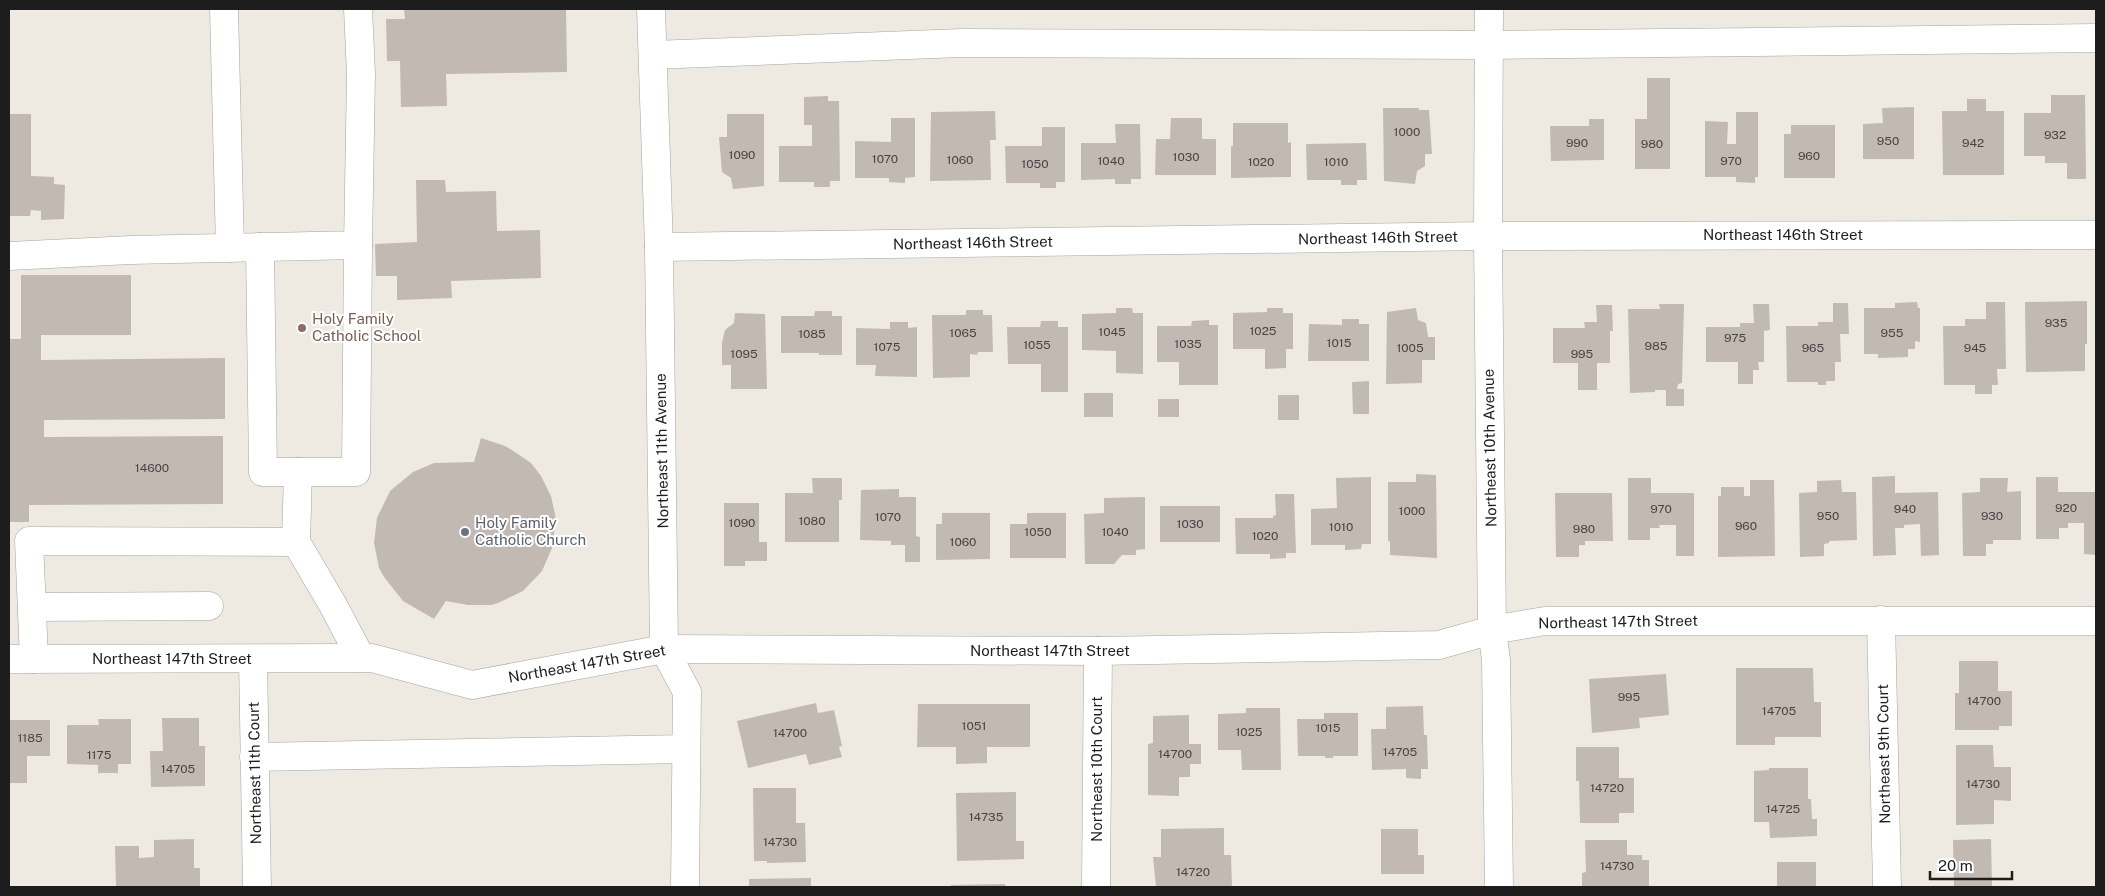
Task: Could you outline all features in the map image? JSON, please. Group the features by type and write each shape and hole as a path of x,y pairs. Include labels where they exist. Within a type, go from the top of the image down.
{"street":[{"path":"224,9 230,248"},
{"path":"260,247 263,472 356,472 361,74 358,9"},
{"name":"Northeast 11th Avenue","path":"651,9 659,247 664,648 687,692 685,887"},
{"name":"Northeast 10th Avenue","path":"1489,9 1488,236 1492,630 1496,660 1499,887"},
{"path":"652,55 961,43 1489,45 2096,38"},
{"name":"Northeast 146th Street","path":"659,247 1488,236 2096,235"},
{"path":"9,256 131,250 358,245"},
{"path":"298,472 296,542 361,658"},
{"path":"21,659 32,607 29,541 296,542"},
{"path":"32,607 209,606"},
{"name":"Northeast 9th Court","path":"1880,620 1887,887"},
{"name":"Northeast 147th Street","path":"21,659 372,658 472,685 664,648 1098,651 1440,645 1492,630 1545,621 2096,621"},
{"name":"Northeast 10th Court","path":"1096,887 1098,651"},
{"name":"Northeast 11th Court","path":"252,659 257,887"},
{"path":"254,757 686,749"}],"building":[{"path":"404,9 566,9 567,72 446,74 447,106 401,107 400,61 387,61 386,19 405,19"},
{"path":"1647,78 1670,78 1670,169 1635,169 1635,119 1647,119"},
{"path":"2051,95 2085,95 2086,179 2067,179 2067,163 2045,163 2045,156 2024,156 2024,113 2051,113"},
{"path":"828,96 828,101 839,101 840,181 830,181 830,187 814,187 814,182 779,182 779,146 812,146 812,125 804,125 804,97"},
{"path":"1967,99 1986,99 1986,111 2004,111 2004,175 1943,175 1942,111 1967,111"},
{"path":"1914,107 1914,159 1863,159 1863,124 1883,123 1882,108"},
{"path":"1383,108 1419,108 1419,110 1429,110 1432,154 1425,154 1425,166 1417,171 1415,184 1384,181"},
{"path":"995,111 996,140 990,140 991,180 930,181 931,112"},
{"path":"1736,112 1758,112 1758,177 1755,177 1755,183 1736,182 1736,177 1705,177 1705,121 1728,122 1727,144 1736,144"},
{"path":"9,114 31,114 31,176 54,177 54,184 65,185 64,219 41,220 41,211 31,210 30,216 9,216"},
{"path":"727,114 764,114 764,186 733,189 731,178 722,172 719,137 727,137"},
{"path":"891,118 915,118 915,177 905,178 905,183 889,182 889,178 855,178 855,141 891,142"},
{"path":"1171,118 1202,118 1202,139 1216,139 1216,175 1155,175 1156,139 1170,139"},
{"path":"1589,119 1604,119 1604,160 1551,161 1550,126 1589,126"},
{"path":"1233,123 1288,123 1288,143 1291,142 1291,177 1231,178"},
{"path":"1115,124 1140,124 1141,179 1131,179 1131,184 1115,184 1115,179 1081,180 1081,143 1116,143"},
{"path":"1791,125 1835,125 1835,178 1784,178 1784,134 1791,134"},
{"path":"1042,127 1065,127 1065,182 1056,182 1056,188 1040,188 1040,183 1006,183 1005,146 1042,146"},
{"path":"1366,143 1367,180 1357,180 1357,185 1341,185 1341,180 1307,180 1306,144"},
{"path":"416,180 445,180 446,192 496,191 497,231 540,230 541,278 451,281 452,298 397,300 397,276 376,276 375,244 417,242"},
{"path":"21,275 131,275 131,335 41,335 41,360 225,358 225,419 44,420 44,437 223,436 223,504 29,505 29,522 9,522 9,339 21,339"},
{"path":"2087,301 2085,371 2026,372 2025,302"},
{"path":"1917,302 1918,308 1920,308 1920,342 1915,341 1915,349 1908,349 1908,357 1878,358 1878,354 1864,354 1864,308 1895,308 1895,303"},
{"path":"1986,302 2005,302 2006,369 1997,369 1998,385 1992,385 1992,394 1975,394 1975,385 1944,385 1943,326 1965,326 1965,319 1986,319"},
{"path":"1833,303 1848,303 1849,334 1840,334 1841,362 1835,362 1835,381 1826,381 1826,385 1818,385 1818,382 1787,382 1786,326 1818,326 1818,322 1833,322"},
{"path":"1659,304 1684,304 1682,383 1678,384 1677,389 1684,389 1684,406 1666,406 1666,390 1630,393 1628,309 1660,309"},
{"path":"1753,304 1769,304 1770,330 1764,331 1764,362 1758,362 1759,370 1753,370 1753,384 1738,384 1738,362 1706,362 1706,327 1740,327 1740,323 1754,323"},
{"path":"1596,305 1612,305 1613,331 1610,331 1610,363 1597,363 1597,390 1578,390 1578,363 1553,363 1553,328 1585,328 1584,322 1597,322"},
{"path":"1116,308 1132,308 1133,313 1143,313 1143,374 1116,373 1116,351 1082,350 1082,314 1116,313"},
{"path":"1267,308 1283,308 1283,313 1293,313 1293,349 1286,349 1286,368 1265,369 1265,349 1233,349 1233,313 1267,312"},
{"path":"1416,308 1418,320 1426,323 1428,337 1435,337 1435,360 1422,360 1422,383 1386,384 1387,312"},
{"path":"966,310 983,310 983,315 992,315 993,352 978,352 977,355 970,354 970,377 933,378 932,315 966,315"},
{"path":"815,311 832,311 832,316 842,316 842,355 781,353 781,316 814,316"},
{"path":"735,313 765,314 767,389 731,389 731,365 722,365 722,343 725,330 734,323"},
{"path":"1342,319 1359,319 1359,324 1369,324 1369,361 1308,361 1309,324 1342,325"},
{"path":"1209,320 1209,325 1218,325 1218,385 1179,385 1179,362 1157,362 1157,326 1191,326 1192,321"},
{"path":"1041,321 1058,321 1058,327 1068,327 1068,392 1041,392 1041,364 1008,364 1007,327 1040,327"},
{"path":"890,322 908,322 908,328 917,327 917,377 875,376 876,365 856,365 856,328 890,329"},
{"path":"1369,381 1369,414 1353,414 1352,382"},
{"path":"1084,393 1113,393 1113,417 1084,417"},
{"path":"1278,395 1299,395 1299,420 1278,420"},
{"path":"1158,399 1179,399 1179,417 1158,417"},
{"name":"Holy Family Catholic Church","path":"481,438 505,446 515,452 531,463 541,476 551,496 556,519 552,548 542,571 523,591 491,605 468,605 446,601 434,619 403,601 384,577 379,568 374,543 377,518 390,491 413,472 434,463 474,462"},
{"path":"1416,474 1436,475 1437,558 1390,555 1390,541 1388,541 1388,482 1416,482"},
{"path":"1895,476 1895,493 1938,492 1939,555 1921,556 1920,524 1904,525 1904,528 1895,528 1896,555 1873,556 1872,477"},
{"path":"1371,477 1371,544 1362,544 1361,549 1345,550 1345,545 1311,545 1311,509 1337,508 1336,478"},
{"path":"2036,477 2058,477 2058,492 2096,492 2096,555 2084,554 2084,523 2068,523 2068,528 2059,528 2059,539 2036,539"},
{"path":"812,478 842,478 842,500 839,500 839,542 785,542 785,493 813,493"},
{"path":"1628,478 1651,478 1651,493 1694,493 1694,556 1676,556 1676,525 1659,525 1660,528 1650,528 1650,540 1628,540"},
{"path":"1980,478 2008,478 2007,492 2021,491 2021,540 1993,540 1993,544 1986,544 1986,556 1963,556 1962,493 1980,492"},
{"path":"1750,480 1774,480 1775,556 1718,557 1718,496 1721,496 1721,487 1744,487 1744,496 1750,496"},
{"path":"1841,480 1842,492 1856,492 1857,540 1829,541 1829,543 1824,544 1824,556 1800,557 1799,493 1817,492 1817,481"},
{"path":"899,489 899,497 916,497 916,536 920,537 920,562 905,562 905,545 891,545 891,541 860,540 861,490"},
{"path":"1555,493 1612,493 1613,541 1585,541 1585,545 1579,545 1579,557 1556,557"},
{"path":"1275,494 1294,494 1296,553 1286,553 1286,558 1270,559 1270,554 1236,554 1235,518 1273,518 1276,515"},
{"path":"1145,497 1145,549 1136,550 1136,555 1122,555 1114,564 1085,564 1084,514 1104,513 1104,498"},
{"path":"724,503 759,503 759,542 767,542 767,561 745,561 745,566 724,566"},
{"path":"1160,506 1220,506 1220,542 1160,542"},
{"path":"942,513 990,513 990,559 936,560 936,524 942,524"},
{"path":"1027,513 1066,513 1066,558 1010,558 1010,524 1027,524"},
{"path":"1959,661 1998,661 1998,691 2012,691 2012,726 1999,726 1999,730 1955,730 1955,693 1959,693"},
{"path":"1736,668 1813,668 1814,702 1821,702 1821,737 1775,737 1775,745 1736,745"},
{"path":"1666,674 1669,715 1639,718 1640,728 1592,733 1589,679"},
{"path":"816,703 818,713 834,710 842,746 839,747 842,757 809,765 806,754 748,768 737,721"},
{"path":"918,704 1030,704 1030,747 987,747 987,763 956,764 956,747 917,747"},
{"path":"1423,706 1424,735 1427,735 1428,769 1421,769 1421,779 1406,778 1406,769 1372,770 1371,729 1386,729 1386,707"},
{"path":"1246,708 1280,708 1281,770 1242,770 1241,750 1218,750 1218,714 1246,713"},
{"path":"1324,713 1358,713 1358,756 1333,756 1333,758 1325,758 1325,756 1298,756 1297,719 1324,719"},
{"path":"1189,715 1189,744 1201,744 1201,764 1190,764 1190,777 1179,777 1179,796 1148,795 1148,744 1153,743 1153,716"},
{"path":"162,718 199,718 199,746 205,746 205,786 151,787 150,751 163,751"},
{"path":"98,719 131,719 131,764 118,764 118,773 98,773 98,765 67,764 67,725 99,725"},
{"path":"9,720 50,720 50,756 27,756 27,783 9,783"},
{"path":"1956,745 1993,745 1994,767 2011,767 2011,801 1994,800 1994,824 1956,825"},
{"path":"1576,747 1619,747 1619,778 1634,778 1634,813 1619,813 1619,823 1580,823 1579,781 1576,781"},
{"path":"1769,768 1808,768 1808,799 1811,799 1812,819 1817,819 1817,836 1770,838 1769,822 1754,822 1754,771 1769,770"},
{"path":"753,788 796,788 796,823 805,823 806,862 767,863 767,861 754,861"},
{"path":"1016,792 1016,841 1024,841 1024,859 957,861 956,793"},
{"path":"1224,828 1224,855 1231,855 1232,887 1156,887 1153,857 1161,857 1161,829"},
{"path":"1381,829 1418,829 1418,855 1424,855 1424,874 1381,874"},
{"path":"194,839 194,868 200,868 200,887 116,887 115,846 139,846 139,858 154,857 154,840"},
{"path":"1991,839 1992,887 1954,887 1953,840"},
{"path":"1585,840 1627,840 1627,855 1642,855 1642,860 1649,860 1649,887 1582,887 1582,873 1586,872"},
{"path":"1777,862 1816,862 1816,887 1777,887"},
{"path":"811,878 811,887 749,887 749,879"},
{"path":"1005,884 1005,887 951,887 951,885"}],"place":[{"name":"Holy Family Catholic School","path":"302,328"},
{"name":"Holy Family Catholic Church","path":"465,532"}]}
